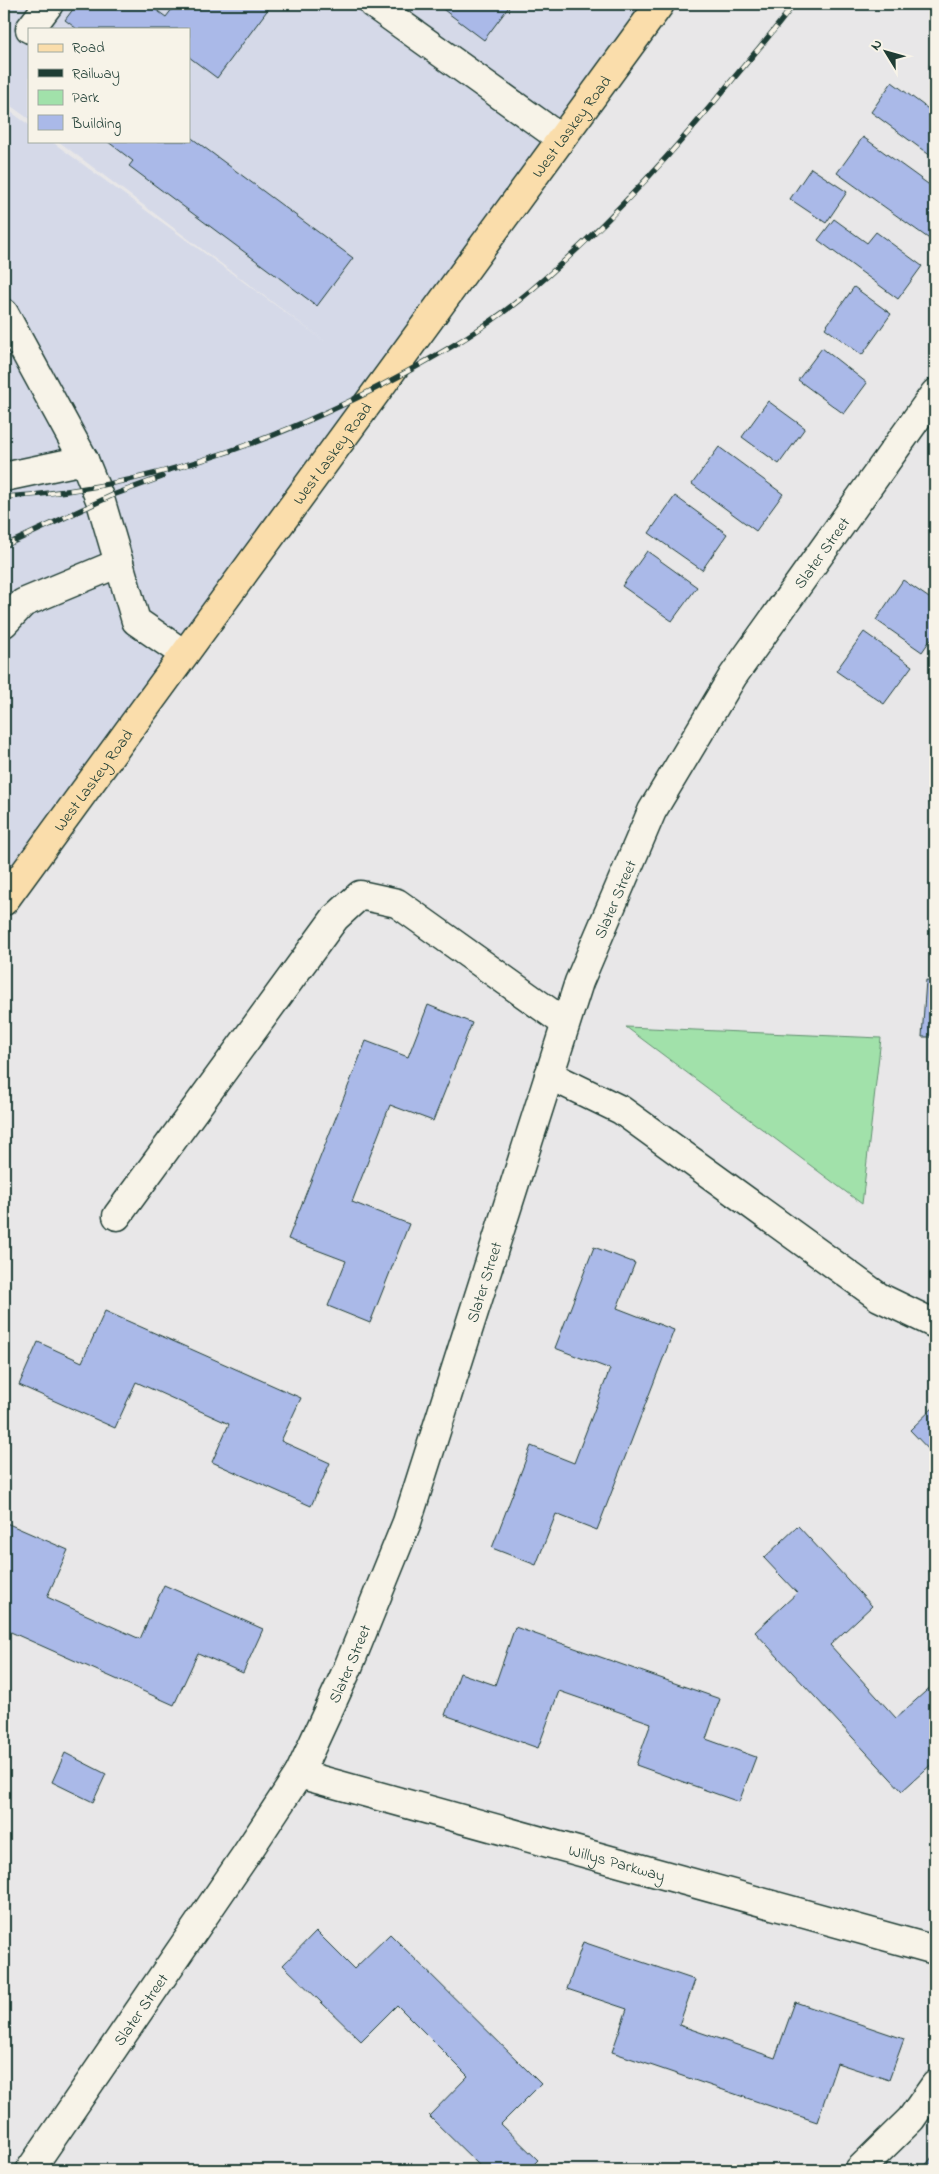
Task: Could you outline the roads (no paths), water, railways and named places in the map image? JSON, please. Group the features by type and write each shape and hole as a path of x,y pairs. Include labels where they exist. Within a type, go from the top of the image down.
{"main road":[{"name":"West Laskey Road","path":"4,901 377,392 560,138 660,4"}],"street":[{"path":"30,28 49,4"},
{"path":"373,4 560,138"},
{"path":"4,313 84,460 101,502 136,620 184,654"},
{"name":"Slater Street","path":"30,2170 245,1856 298,1774 347,1670 407,1522 579,982 652,811 733,676 935,393"},
{"path":"4,477 84,460"},
{"path":"4,623 23,603 119,563"},
{"path":"118,1216 335,918 360,894 397,903 566,1023"},
{"path":"549,1075 621,1110 879,1297 935,1324"},
{"name":"Willys Parkway","path":"298,1774 935,1950"},
{"path":"859,2170 911,2119 935,2085"}],"railway":[{"path":"4,497 108,484 210,458 260,440 357,398 462,340 490,322 548,276 631,196 683,138 794,4"},
{"path":"4,546 113,495 162,477"}]}
